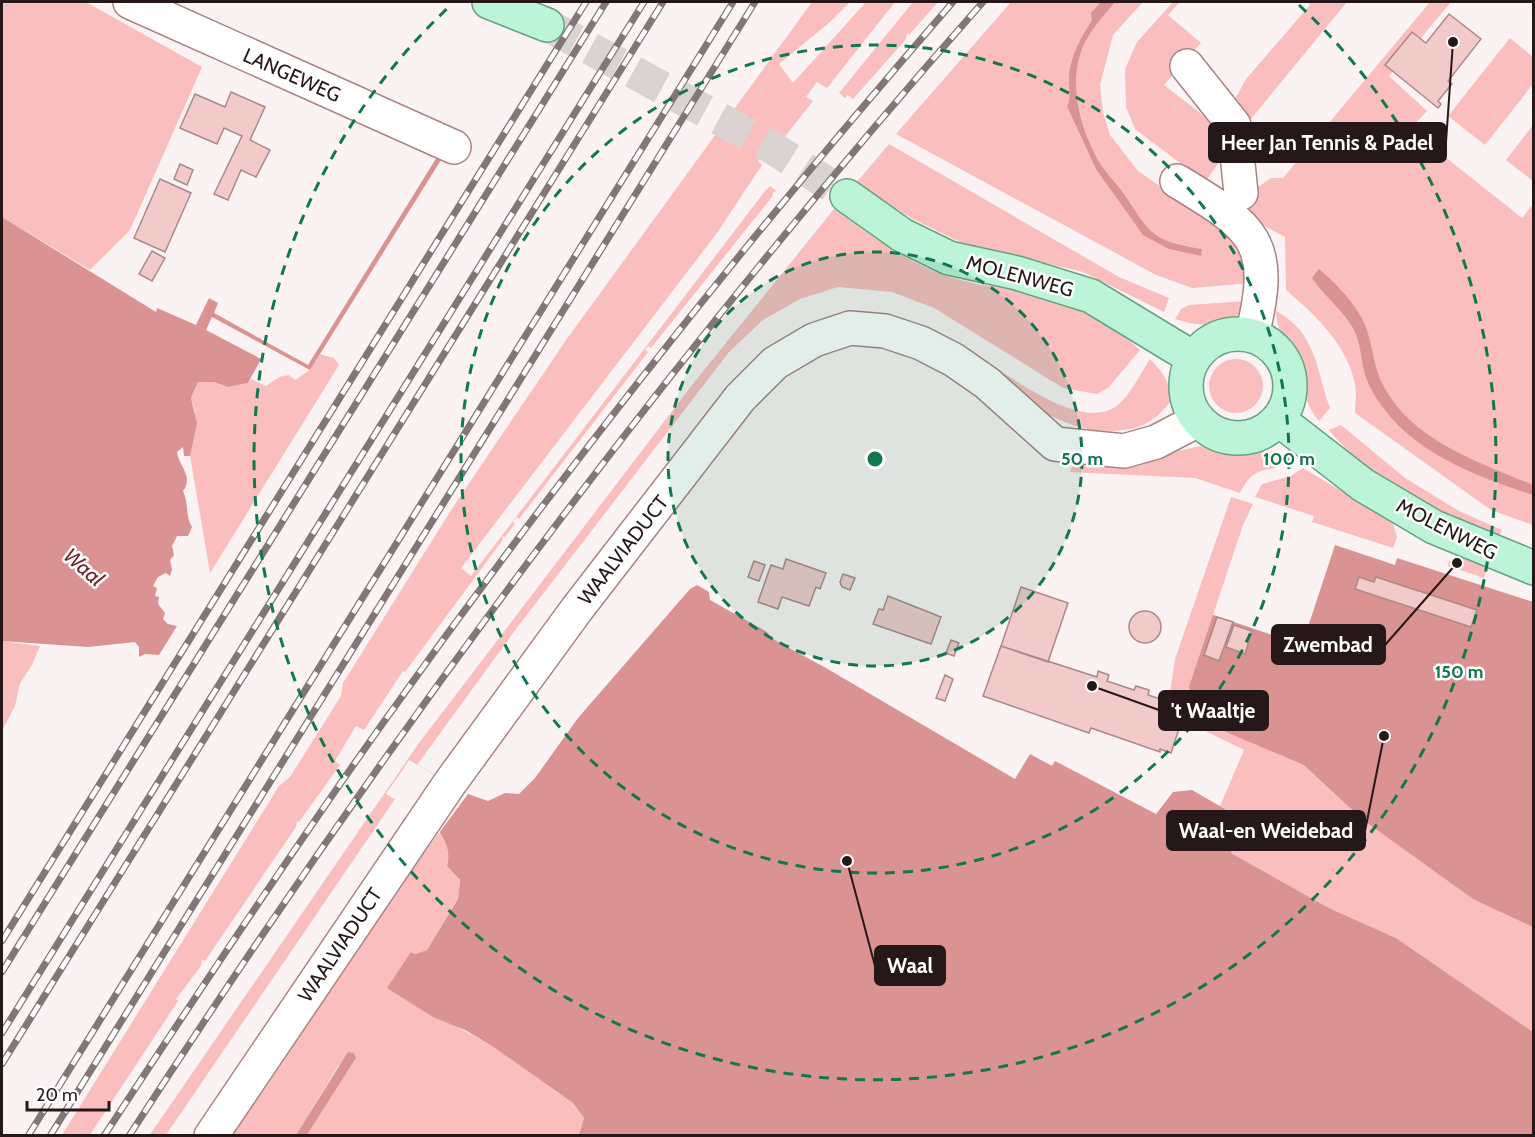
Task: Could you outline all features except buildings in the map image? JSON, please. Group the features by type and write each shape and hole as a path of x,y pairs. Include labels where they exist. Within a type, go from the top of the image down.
{"main road":[{"path":"489,2 547,25"},
{"name":"MOLENWEG","path":"847,196 903,235 949,258 1017,273 1091,296 1193,358"},
{"path":"1229,333 1252,335 1275,348 1288,370 1290,396 1278,419 1260,433 1239,438 1216,434 1198,420 1187,401 1188,368 1193,358 1208,342 1229,333"},
{"name":"MOLENWEG","path":"1278,419 1363,485 1434,527 1533,568"}],"street":[{"name":"LANGEWEG","path":"130,2 454,147"},
{"path":"1187,66 1234,125 1234,202 1260,258 1262,296 1252,335"},
{"path":"1177,181 1234,202"},
{"name":"WAALVIADUCT","path":"211,1136 450,783 577,609 740,398 775,363 814,340 850,328 885,332 921,342 954,360 987,383 1055,444 1124,451 1156,442 1198,420"}],"shaded area":[{"path":"2,2 86,2 202,67 130,230 90,270 2,217"},
{"path":"812,2 850,2 830,22 779,64 793,83 866,2 895,2 827,88 817,82 806,97 813,101 783,139 777,136 758,161 762,165 717,233 461,568 471,576 765,191 770,186 777,191 773,192 772,197 651,348 648,346 645,350 648,352 519,519 517,517 513,522 515,524 505,537 503,536 502,541 405,672 403,671 364,730 356,726 335,761 340,765 299,822 297,821 296,827 205,961 202,960 201,966 176,999 178,1001 90,1135 62,1135 279,786 290,777 341,696 343,683 453,507 566,340"},
{"path":"913,2 938,2 909,35 907,33 906,39 853,99 848,95 845,98 839,93"},
{"path":"1011,2 1143,2 1113,35 1100,85 1103,112 1110,135 1138,171 1237,239 1253,283 1192,288 1156,275 896,134"},
{"path":"1173,2 1180,2 1168,15 1201,43 1164,85 1235,140 1205,182 1135,129 1126,107 1125,69 1137,42"},
{"path":"1308,2 1347,2 1250,120 1234,101 1246,79 1310,5"},
{"path":"1430,2 1451,2 1389,76 1427,111 1410,129 1522,218 1533,204 1533,525 1491,510 1355,413 1355,384 1345,356 1328,331 1286,290 1285,237 1261,224 1247,209 1248,194 1271,178 1283,178"},
{"path":"1510,38 1533,57 1533,84 1485,145 1448,116"},
{"path":"1533,125 1533,181 1506,160"},
{"path":"889,144 1119,277 1169,298 1164,312 1083,272 962,243 911,218 856,183"},
{"path":"834,209 898,253 932,270 979,285 996,284 1054,301 1091,316 1140,350 1109,387 1097,394 1063,388 934,308 892,292 838,287 800,299 763,320 729,352 513,633 417,765 410,760 386,793 395,799 166,1135 149,1136 419,743 692,385"},
{"path":"1246,301 1242,312 1226,321 1201,325 1175,319 1181,309 1189,305"},
{"path":"1276,311 1300,330 1313,354 1330,408 1319,421 1307,400 1300,372 1281,333"},
{"path":"949,338 1032,391 1079,411 1100,412 1118,405 1131,390 1150,359 1165,378 1170,402 1151,421 1137,427 1111,431 1088,429 1066,422 1024,400 949,341"},
{"path":"320,354 334,358 339,365 210,573 190,456 195,411 191,398 198,382 214,382 228,387 248,383 251,379 266,386 279,377 289,375 295,380 310,370"},
{"path":"1231,359 1241,359 1251,363 1259,371 1263,386 1259,401 1251,409 1241,413 1231,413 1221,409 1213,401 1209,391 1209,381 1213,371 1221,363"},
{"path":"1341,425 1405,478 1459,511 1502,530 1496,542 1430,508 1362,463 1329,430"},
{"path":"1200,446 1235,451 1267,450 1290,459 1284,464 1252,476 1240,493 1195,478 1070,472 1072,466 1138,466 1178,451"},
{"path":"1303,468 1392,521 1397,537 1393,548 1312,522 1314,516 1255,497 1262,484 1291,476"},
{"path":"1231,497 1253,504 1243,525 1213,615 1302,645 1533,792 1533,1032 1396,938 1329,908 1231,853 1244,820 1220,806 1244,750 1177,717 1170,693 1175,659"},
{"path":"1464,556 1488,566 1484,578 1448,566 1449,561"},
{"path":"2,641 40,646 32,665 20,683 15,706 2,731"},
{"path":"439,833 446,840 449,848 447,866 460,880 458,899 427,950 415,954 411,952 452,1024 492,1046 573,1103 584,1118 579,1135 307,1135 356,1058 339,1065 296,1135 222,1136 422,848 426,850"}],"water":[{"path":"1101,2 1115,2 1085,42 1079,57 1077,73 1078,105 1087,136 1101,165 1145,225 1160,238 1202,249 1201,256 1169,249 1143,235 1096,169 1067,106 1070,95 1069,74 1072,59 1092,20 1091,13"},
{"path":"437,157 441,160 310,370 212,317 206,330 261,359 248,383 228,387 214,382 198,382 191,398 197,423 190,456 184,456 183,447 177,452 187,481 183,491 192,527 188,536 177,536 172,546 174,555 170,560 172,569 170,576 166,573 158,577 153,586 157,588 155,596 159,597 158,604 165,613 163,619 168,624 177,626 159,655 145,654 139,657 139,647 135,642 88,647 2,641 2,217 156,312 157,308 196,325 209,298 218,303 214,313 308,365"},
{"path":"1319,269 1340,289 1359,313 1367,330 1384,387 1412,422 1430,436 1470,459 1533,485 1533,495 1462,468 1418,442 1399,426 1369,385 1353,328 1312,278"},
{"path":"1335,545 1395,565 1397,558 1533,602 1533,927 1473,899 1362,819 1304,765 1198,720 1189,687 1213,615 1302,645"},
{"path":"697,585 709,592 710,600 767,632 771,638 1015,779 1030,754 1052,766 1055,761 1156,814 1173,792 1192,790 1244,820 1231,853 1329,908 1396,938 1533,1032 1533,1135 579,1135 584,1118 573,1103 492,1046 465,1030 433,1017 387,988 411,952 415,954 427,950 458,899 460,880 447,866 448,853 439,831 419,814 386,794 409,760 468,794 488,801 505,793 519,794 535,778 578,718 690,589"},
{"path":"348,1052 354,1053 356,1058 307,1135 296,1135"}],"pier":[{"path":"409,760 468,794 439,833 426,818 386,794"}],"tunnel":[{"path":"547,25 771,147 847,196"}],"railway":[{"path":"2,941 586,2"},
{"path":"2,972 606,2"},
{"path":"2,1033 644,2"},
{"path":"2,1064 663,2"},
{"path":"28,1136 733,2"},
{"path":"50,1136 755,2"},
{"path":"104,1136 312,825 383,723 519,537 659,355 731,266 953,2"},
{"path":"129,1136 327,841 535,553 754,273 867,136 983,2"}],"place":[{"name":"Heer Jan Tennis & Padel","path":"1453,42"},
{"name":"Zwembad","path":"1457,563"},
{"name":"'t Waaltje","path":"1092,686"},
{"name":"Waal-en Weidebad","path":"1384,736"},
{"name":"Waal","path":"847,861"}]}
